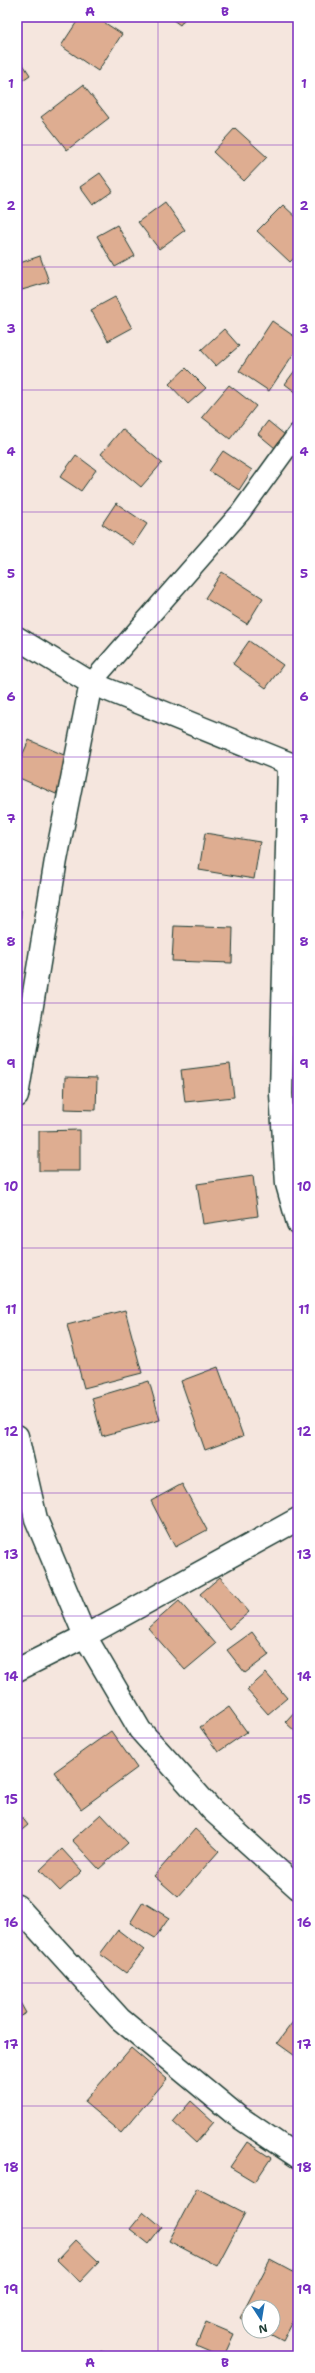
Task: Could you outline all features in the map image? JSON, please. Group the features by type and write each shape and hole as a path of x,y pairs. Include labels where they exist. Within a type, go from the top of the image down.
{"street":[{"path":"17,638 91,683 294,766 281,1094 287,1184 298,1223"},
{"path":"17,1096 56,860 91,683"},
{"path":"17,1436 36,1519 86,1636 140,1730 212,1810 298,1888"},
{"path":"17,1670 86,1636 298,1519"},
{"path":"17,1906 120,2019 236,2115 298,2157"}],"lane":[{"path":"91,683 240,513 298,433"}],"building":[{"path":"80,17 96,17 122,34 98,71 61,46"},
{"path":"169,17 186,17 180,25"},
{"path":"298,17 298,24 288,18"},
{"path":"17,55 30,75 17,84"},
{"path":"83,85 109,118 67,150 41,117"},
{"path":"235,128 267,157 244,181 213,152"},
{"path":"100,173 113,191 93,205 80,187"},
{"path":"165,202 185,230 159,249 138,222"},
{"path":"283,205 298,219 298,254 290,262 257,231"},
{"path":"117,225 135,256 115,267 97,236"},
{"path":"40,256 49,282 22,290 17,276 17,264"},
{"path":"115,297 132,328 108,341 91,310"},
{"path":"272,321 298,339 298,347 269,391 239,371"},
{"path":"224,329 239,346 216,366 201,350"},
{"path":"186,368 206,388 188,404 169,384"},
{"path":"296,369 298,370 298,394 285,384"},
{"path":"229,385 256,406 230,439 202,417"},
{"path":"268,421 285,435 275,448 258,434"},
{"path":"122,429 162,463 141,487 101,454"},
{"path":"223,451 252,470 239,490 209,471"},
{"path":"76,455 96,470 81,491 60,477"},
{"path":"116,503 147,524 133,545 102,524"},
{"path":"222,572 263,598 247,624 205,598"},
{"path":"249,641 283,665 266,688 233,664"},
{"path":"29,740 71,758 56,794 17,777 17,767"},
{"path":"205,833 260,842 254,879 199,870"},
{"path":"17,910 21,910 18,974 17,973"},
{"path":"174,926 233,928 232,963 172,961"},
{"path":"230,1064 234,1097 185,1102 181,1070"},
{"path":"65,1077 97,1078 96,1110 64,1109"},
{"path":"296,1103 298,1103 298,1118"},
{"path":"80,1130 80,1171 39,1171 39,1131"},
{"path":"253,1176 258,1216 203,1224 197,1184"},
{"path":"125,1310 142,1373 84,1388 67,1325"},
{"path":"218,1367 243,1436 205,1450 181,1381"},
{"path":"149,1381 160,1420 102,1436 92,1398"},
{"path":"182,1484 207,1530 175,1547 151,1501"},
{"path":"220,1577 249,1612 229,1629 200,1594"},
{"path":"179,1601 216,1644 185,1670 148,1628"},
{"path":"252,1632 269,1655 245,1673 227,1650"},
{"path":"266,1673 287,1698 268,1714 247,1690"},
{"path":"229,1707 247,1732 218,1752 200,1727"},
{"path":"298,1708 298,1734 285,1722"},
{"path":"111,1731 137,1768 81,1809 54,1772"},
{"path":"17,1811 28,1825 17,1834"},
{"path":"101,1814 128,1843 99,1869 72,1840"},
{"path":"195,1829 219,1851 178,1897 154,1876"},
{"path":"62,1849 82,1871 60,1891 40,1870"},
{"path":"143,1902 169,1918 155,1938 130,1923"},
{"path":"118,1930 144,1950 126,1973 100,1954"},
{"path":"298,1940 298,1949 294,1946"},
{"path":"17,1997 26,2013 17,2018"},
{"path":"298,2015 298,2058 277,2043"},
{"path":"131,2048 167,2079 121,2133 84,2102"},
{"path":"191,2101 214,2122 196,2143 173,2122"},
{"path":"247,2142 271,2158 255,2182 230,2167"},
{"path":"197,2188 245,2213 217,2266 169,2241"},
{"path":"144,2212 162,2227 149,2244 130,2229"},
{"path":"76,2240 99,2262 80,2282 57,2260"},
{"path":"270,2260 298,2275 298,2312 283,2341 279,2339 281,2339 281,2299 250,2299"},
{"path":"206,2322 234,2334 224,2356 219,2356 196,2346"},
{"path":"102,2351 109,2356 98,2356"}]}
